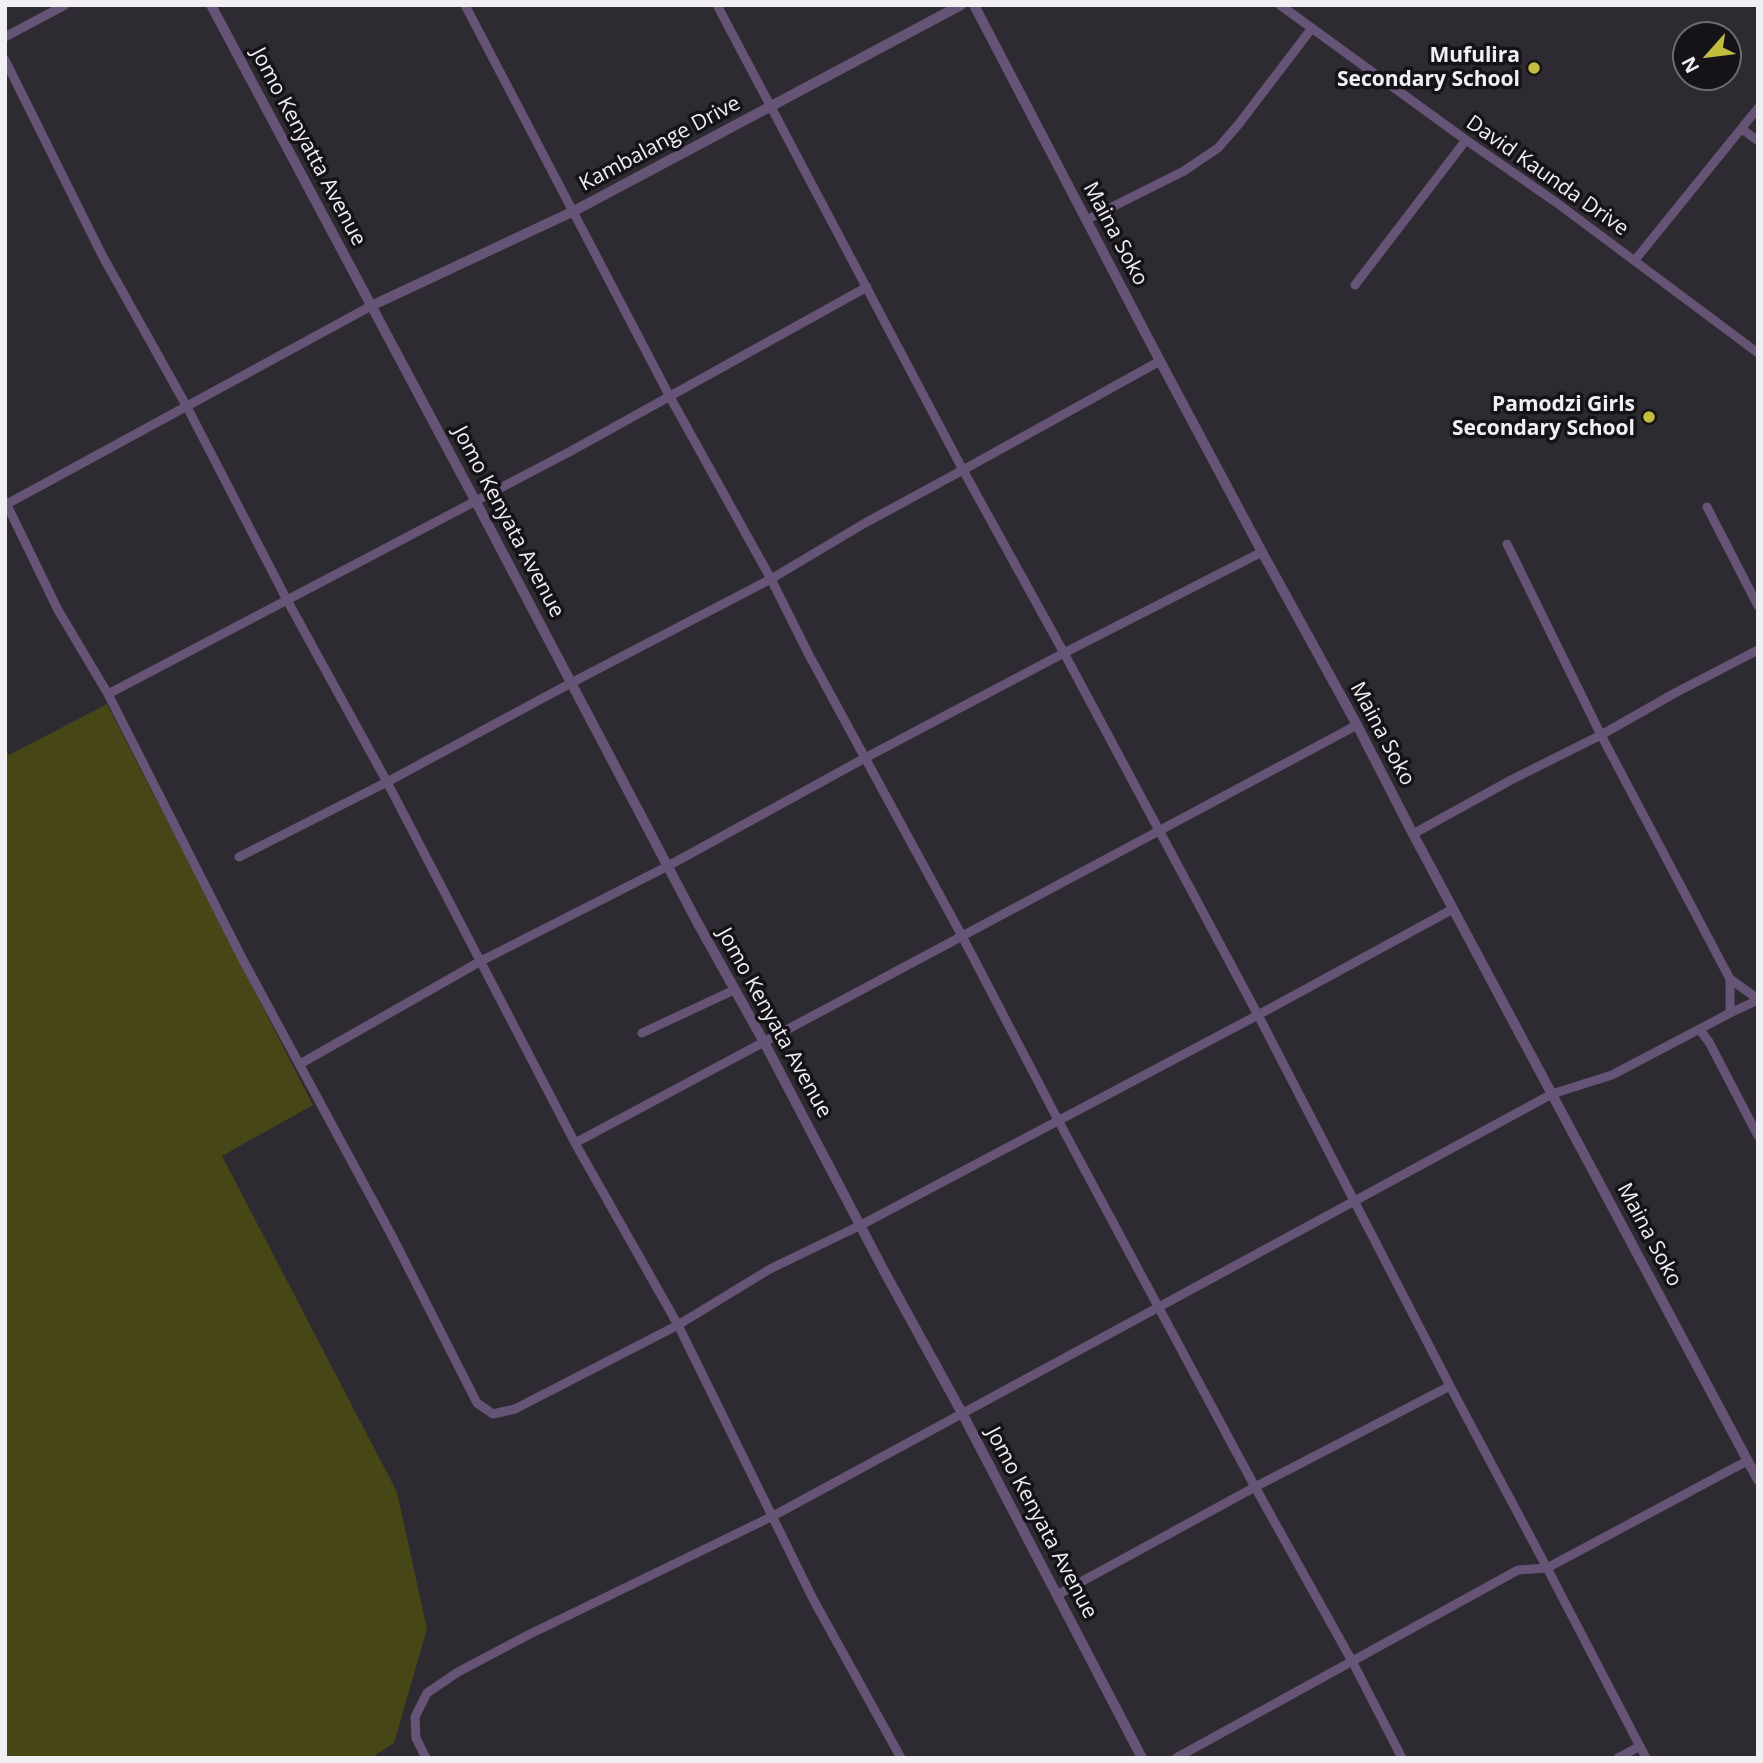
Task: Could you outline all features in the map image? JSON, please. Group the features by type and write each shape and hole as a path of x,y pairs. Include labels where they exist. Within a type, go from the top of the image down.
{"street":[{"path":"5,37 65,5"},
{"name":"Jomo Kenyatta Avenue","path":"211,5 371,306"},
{"path":"465,5 670,397 771,579 809,655 1402,1758"},
{"path":"717,5 963,470 1160,830 1646,1758"},
{"name":"Kambalange Drive","path":"371,306 574,211 961,5"},
{"name":"Maina Soko","path":"974,5 1262,552 1357,725 1758,1480"},
{"name":"David Kaunda Drive","path":"1280,5 1557,203 1758,353"},
{"path":"1086,220 1184,171 1217,148 1238,125 1312,28"},
{"path":"5,60 102,255 187,407 287,600 387,782 575,1143 678,1325 813,1599 901,1758"},
{"path":"1635,260 1758,108"},
{"path":"1742,129 1758,141"},
{"path":"1355,285 1466,140"},
{"path":"108,694 476,502 867,287"},
{"path":"371,306 6,503 58,610 108,694 243,960 392,1236 477,1403 493,1414 515,1409 678,1325 770,1269 861,1225 1453,909"},
{"name":"Jomo Kenyata Avenue","path":"371,306 962,1413 1142,1758"},
{"path":"239,858 771,579 865,523 1160,360"},
{"path":"1707,507 1758,606"},
{"path":"426,1758 416,1738 415,1717 427,1693 458,1672 773,1516 1552,1094 1612,1075 1758,1000 1730,979 1601,735 1507,544"},
{"path":"300,1064 481,961 668,866 865,758 1262,552"},
{"path":"1413,834 1758,650"},
{"path":"575,1143 1357,725"},
{"path":"1730,979 1730,1013"},
{"path":"642,1032 734,990"},
{"path":"1700,1030 1709,1042 1758,1136"},
{"path":"1057,1595 1255,1487 1450,1386"},
{"path":"1176,1758 1518,1570 1547,1568 1747,1461"},
{"path":"1618,1758 1640,1746"}],"shaded area":[{"path":"107,704 313,1105 222,1156 397,1492 427,1629 394,1743 371,1758 5,1758 5,748 9,755"}],"place":[{"name":"Mufulira Secondary School","path":"1534,68"},
{"name":"Pamodzi Girls Secondary School","path":"1649,417"}]}
